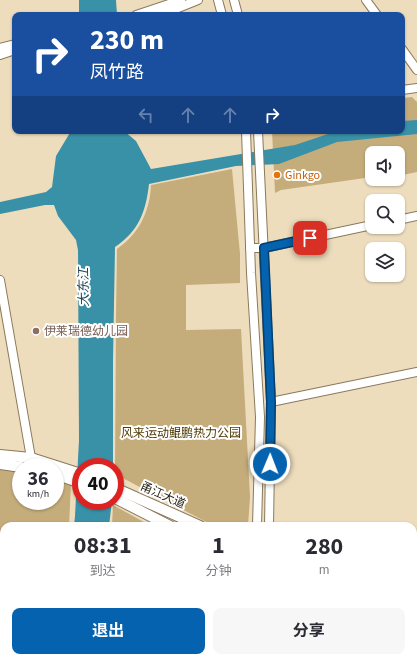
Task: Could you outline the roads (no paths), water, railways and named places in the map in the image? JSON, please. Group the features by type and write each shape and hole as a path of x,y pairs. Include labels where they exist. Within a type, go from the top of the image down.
{"main road":[{"path":"0,455 31,458"},
{"path":"0,464 12,466"},
{"name":"甬江大道","path":"124,496 190,522"},
{"name":"甬江大道","path":"124,498 164,522"}],"street":[{"path":"145,12 181,0"},
{"path":"166,12 198,0"},
{"path":"218,0 221,12"},
{"path":"234,0 237,12"},
{"path":"366,0 375,12"},
{"path":"0,48 12,45"},
{"path":"0,55 12,51"},
{"path":"405,53 417,70"},
{"path":"405,90 417,88"},
{"path":"246,134 250,248 260,417 257,522"},
{"path":"258,134 271,402 269,522"},
{"path":"405,219 417,216"},
{"path":"250,248 264,248 365,226"},
{"path":"0,280 31,458"},
{"path":"271,402 417,372"}],"water":[{"path":"79,0 116,0 117,12 79,12"},
{"name":"大东江","path":"417,120 417,134 337,142 279,164 236,166 149,184 146,203 140,220 130,234 115,247 113,458 78,458 78,250 76,240 58,216 54,205 45,205 0,214 0,202 46,192 52,187 56,156 69,134 128,134 136,141 151,169 295,145 328,134 405,134 405,121"},
{"path":"75,510 111,510 109,522 74,522"}],"place":[{"name":"Ginkgo","path":"277,175"},
{"name":"伊莱瑞德幼儿园","path":"36,331"}],"park label":[{"name":"风来运动鲲鹏热力公园","path":"181,433"}]}
